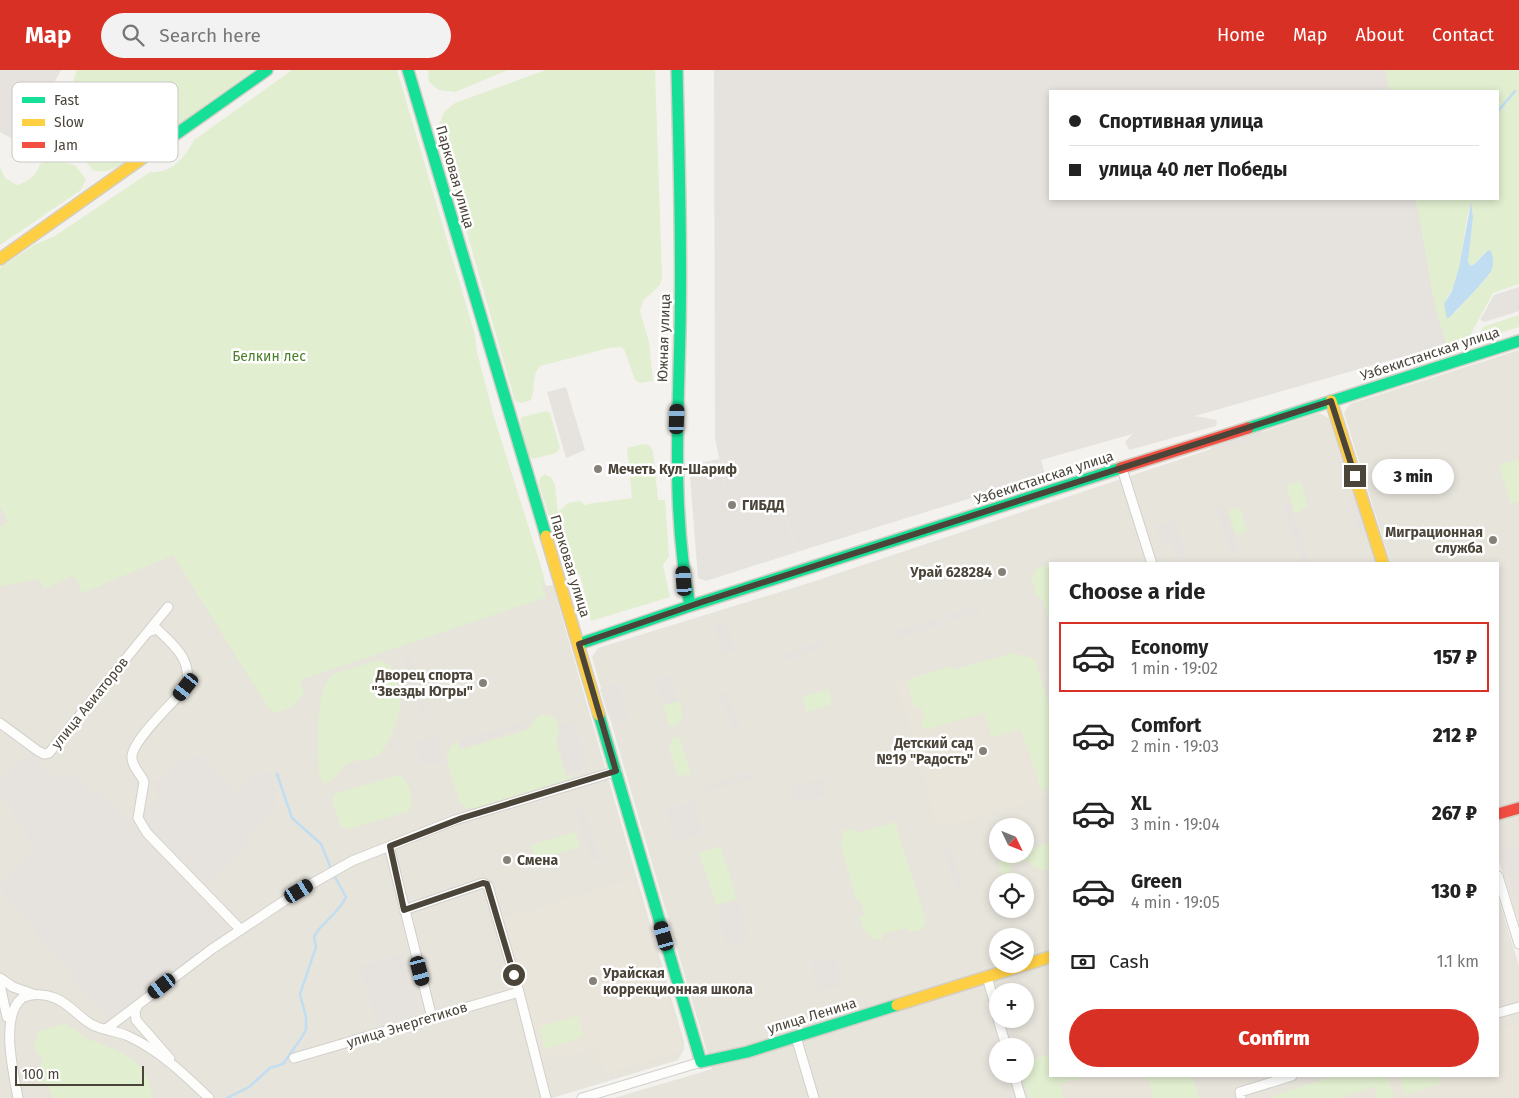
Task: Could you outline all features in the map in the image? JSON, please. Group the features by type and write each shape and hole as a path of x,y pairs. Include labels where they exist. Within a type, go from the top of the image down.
{"main road":[{"path":"178,133 266,70"},
{"name":"Южная улица","path":"678,70 681,298 676,436 677,492 684,581 690,606"},
{"name":"Парковая улица","path":"410,73 701,1062"},
{"path":"0,259 137,162"},
{"name":"Узбекистанская улица","path":"579,644 690,606 1519,341"},
{"path":"1331,401 1381,562"},
{"path":"1499,814 1519,808"},
{"name":"улица Ленина","path":"701,1062 747,1052 1049,957"}],"street":[{"path":"1122,469 1151,562"},
{"name":"улица Авиаторов","path":"0,723 38,751 44,754 49,753 168,607"},
{"path":"148,632 157,629 179,649 188,668 188,679 186,687 134,749 133,764 143,779 145,787 138,818 147,833 241,930"},
{"path":"106,1029 241,930 338,868 462,818 616,771"},
{"path":"390,846 404,910 432,1018"},
{"path":"1499,879 1519,944"},
{"path":"404,910 483,883 487,884 519,992 546,1098"},
{"path":"987,977 989,984"},
{"path":"0,978 13,987 34,995 54,997 64,1002 87,1022 130,1036 177,1066"},
{"path":"0,985 7,1017 8,1049 18,1098"},
{"name":"улица Энергетиков","path":"294,1058 519,992"},
{"path":"7,1017 19,1000 34,995"},
{"path":"140,1003 135,1011 136,1020 209,1098"},
{"path":"1499,1013 1519,1007"},
{"path":"796,1037 814,1098"},
{"name":"улица Ленина","path":"582,1098 701,1062"},
{"path":"1241,1098 1240,1092 1289,1077"},
{"path":"1017,1083 1021,1098"}],"shaded area":[{"path":"0,70 61,70 55,82 12,82 12,138 0,132"},
{"path":"714,70 1388,70 1393,90 1049,90 1049,200 1416,200 1447,344 1041,460 1045,475 797,552 781,502 743,514 726,493 715,437"},
{"path":"0,285 481,385 546,586 553,585 684,1042 684,1049 678,1060 552,1098 0,1098"},
{"path":"1519,287 1519,311 1485,322 1480,320 1494,295"},
{"path":"1519,350 1519,924 1499,861 1499,562 1390,562 1344,413 1350,404"},
{"path":"566,387 585,450 566,458 547,392"},
{"path":"1319,413 1329,418 1375,562 1049,562 1049,1077 1499,1077 1499,900 1519,966 1519,1098 614,1098 712,1069 592,657 598,648 809,583"},
{"path":"1195,416 1217,420 1216,426 1129,450 1125,442 1133,433"},
{"path":"1262,431 1261,437 1216,452 1210,448"},
{"path":"719,459 726,493 738,491 743,514 781,502 797,552 706,581 698,578 689,465"},
{"path":"1355,495 1368,534 1360,536 1347,498"},
{"path":"1291,503 1310,562 1302,562 1283,506"},
{"path":"1223,505 1239,552 1231,555 1215,507"},
{"path":"1174,519 1187,556 1176,560 1171,544 1162,547 1155,526"},
{"path":"979,605 981,613 949,622 947,615"},
{"path":"939,617 942,624 897,639 894,631"},
{"path":"726,621 736,651 724,655 713,625"},
{"path":"821,641 823,648 783,661 781,655"},
{"name":"Детский сад №19 \"Радость\"","path":"1012,653 1035,659 1049,705 1049,795 938,829 897,683 951,666 953,670"},
{"path":"411,657 428,716 421,717 403,659"},
{"path":"671,675 678,700 663,704 656,680"},
{"path":"618,683 629,720 618,724 615,714 608,715 600,689"},
{"path":"726,691 742,730 735,733 719,694"},
{"path":"532,719 529,727 460,747 458,741"},
{"path":"575,722 588,767 567,773 557,739 560,732 559,724"},
{"path":"437,735 447,766 432,763 421,765 415,743"},
{"path":"32,753 60,781 72,772 129,820 130,824 229,926 228,932 109,1021 0,888 0,881 38,850 25,834 26,827 0,798 0,781"},
{"path":"190,757 200,757 209,762 234,790 240,791 253,776 272,771 276,791 274,811 207,885 179,859 142,817 143,812 160,796 152,783"},
{"path":"750,772 752,779 705,792 703,786"},
{"path":"822,778 827,795 795,805 790,788"},
{"path":"694,802 703,833 675,841 666,810"},
{"path":"582,804 600,859 592,861 574,807"},
{"path":"950,846 964,891 957,893 943,848"},
{"path":"1519,847 1519,903 1516,904 1501,852"},
{"name":"Урайская коррекционная школа","path":"633,879 682,1044 678,1052 604,1074 597,1048 556,1060 555,1056 543,1059 504,918"},
{"path":"738,901 750,941 728,948 716,908"},
{"path":"403,954 421,1012 377,1026 360,966"},
{"path":"834,956 843,985 819,992 810,963"},
{"path":"1519,1023 1519,1098 1267,1098 1331,1077 1499,1077 1499,1030"},
{"path":"1049,1054 1049,1077 1192,1077 1199,1098 1029,1098 1025,1083 1034,1083 1034,1058"}],"green space":[{"path":"77,70 254,70 178,125 178,82 73,82"},
{"name":"Белкин лес","path":"292,70 397,70 475,335 477,352 494,417 544,576 542,585 546,597 300,680 304,691 299,699 289,708 276,713 269,709 173,555 82,593 76,579 71,576 44,589 38,579 0,586 0,528 8,521 0,506 0,268 36,244 55,236 150,172 158,172 177,164 194,140"},
{"path":"428,70 508,70 455,92 439,90 429,82"},
{"path":"546,70 655,70 662,276 660,285 643,301 640,311 649,342 653,381 639,383 635,380 624,349 620,347 609,348 540,366 537,370 531,400 522,403 515,401 457,198 439,125 444,112 455,103"},
{"path":"1385,70 1519,70 1519,284 1493,293 1466,343 1411,362 1406,356 1446,344 1434,303 1416,200 1499,200 1499,90 1390,90","holes":["1471,203 1473,217 1468,262 1471,266 1475,264 1485,252 1490,274 1455,313 1446,299 1457,277"]},
{"path":"44,162 59,162 75,165 86,179 81,190 0,245 0,167 5,178 17,185 32,178 40,164"},
{"path":"86,162 125,162 108,171 93,170"},
{"path":"1519,315 1519,327 1475,341 1483,327"},
{"path":"546,411 550,413 560,448 556,453 533,459 529,456 520,420 522,417"},
{"path":"643,444 649,445 653,451 658,500 665,500 669,556 663,565 670,597 591,621 580,574 574,577 567,572 539,485 540,478 544,474 551,477 555,485 558,512 568,503 580,501 586,506 587,504 632,498 627,448"},
{"path":"1519,459 1519,502 1511,504 1499,465"},
{"path":"1300,481 1308,506 1295,515 1286,486"},
{"path":"1239,507 1247,531 1236,535 1228,511"},
{"path":"1049,564 1049,619 1043,600 1037,597 1031,579 1036,569"},
{"path":"1012,653 1035,659 1049,705 1049,788 1041,790 1021,729 992,738 984,713 924,730 920,718 924,716 921,707 915,708 906,680 951,666 953,670"},
{"path":"379,660 391,666 399,692 399,713 392,734 385,748 377,756 347,764 335,778 324,783 319,777 318,738 322,693 333,674"},
{"path":"828,689 832,704 807,712 802,697"},
{"path":"679,701 683,714 678,724 670,727 663,706"},
{"path":"541,715 552,716 558,722 559,731 556,741 566,776 573,775 572,778 476,808 466,808 460,802 449,769 448,753 451,746 457,741 460,750 529,729 534,719"},
{"path":"679,736 691,773 678,777 669,749 672,739"},
{"path":"400,775 409,786 412,797 409,811 349,829 341,827 332,801 336,793"},
{"path":"895,822 926,921 922,929 912,932 905,928 882,934 882,940 877,940 867,933 860,917 865,914 860,900 856,899 841,847 843,831 852,829 858,833"},
{"path":"575,832 580,847 536,860 531,845"},
{"path":"1049,843 1049,869 1044,871 1030,863 1034,863 1034,847"},
{"path":"720,846 737,899 716,905 699,853"},
{"path":"998,863 1020,863 1010,866 1012,873 1001,873"},
{"path":"578,1016 584,1037 545,1049 539,1027"},
{"path":"64,1024 70,1026 86,1038 130,1058 145,1074 150,1084 152,1098 53,1098 47,1084 36,1081 37,1069 43,1061 33,1046 39,1031"},
{"path":"1049,1054 1049,1077 1082,1077 1059,1084 1064,1098 1029,1098 1025,1083 1034,1083 1034,1058"},
{"path":"1143,1077 1192,1077 1199,1098 1154,1098 1148,1078 1144,1079"},
{"path":"1331,1077 1387,1077 1394,1098 1378,1098 1375,1086 1337,1098 1267,1098"},
{"path":"1399,1077 1438,1077 1440,1084 1405,1095"}],"water":[{"path":"1471,202 1473,217 1468,262 1471,266 1474,265 1490,250 1493,264 1490,273 1483,282 1447,319 1444,304 1452,291 1459,268"}],"waterway":[{"path":"1499,110 1515,91"},
{"path":"277,774 292,818 321,844 330,866"},
{"path":"227,1098 249,1087 270,1068 283,1064 306,1029 306,1017 300,994 316,947 314,937 346,897 335,877"}],"traffic: fast":[{"path":"178,133 267,70"},
{"path":"408,70 546,536"},
{"path":"579,644 690,606 684,572 678,503 681,266 677,70"},
{"path":"1248,428 1519,341"},
{"path":"690,606 1121,468"},
{"path":"599,715 701,1062 747,1052 897,1005"}],"traffic: slow":[{"path":"0,259 137,162"},
{"path":"1331,401 1382,562"},
{"path":"546,536 599,715"},
{"path":"897,1005 1049,957"}],"traffic: jam":[{"path":"1121,468 1248,428"},
{"path":"1499,814 1519,808"}],"place":[{"name":"Мечеть Кул-Шариф","path":"598,469"},
{"name":"ГИБДД","path":"732,505"},
{"name":"Миграционная служба","path":"1493,540"},
{"name":"Урай 628284","path":"1002,572"},
{"name":"Дворец спорта \"Звезды Югры\"","path":"483,683"},
{"name":"Детский сад №19 \"Радость\"","path":"983,751"},
{"name":"Смена","path":"507,860"},
{"name":"Урайская коррекционная школа","path":"593,981"}],"route":[{"path":"514,975 487,884 483,883 404,910 390,846 462,818 616,771 579,644 702,602 1331,401 1355,476"}]}
